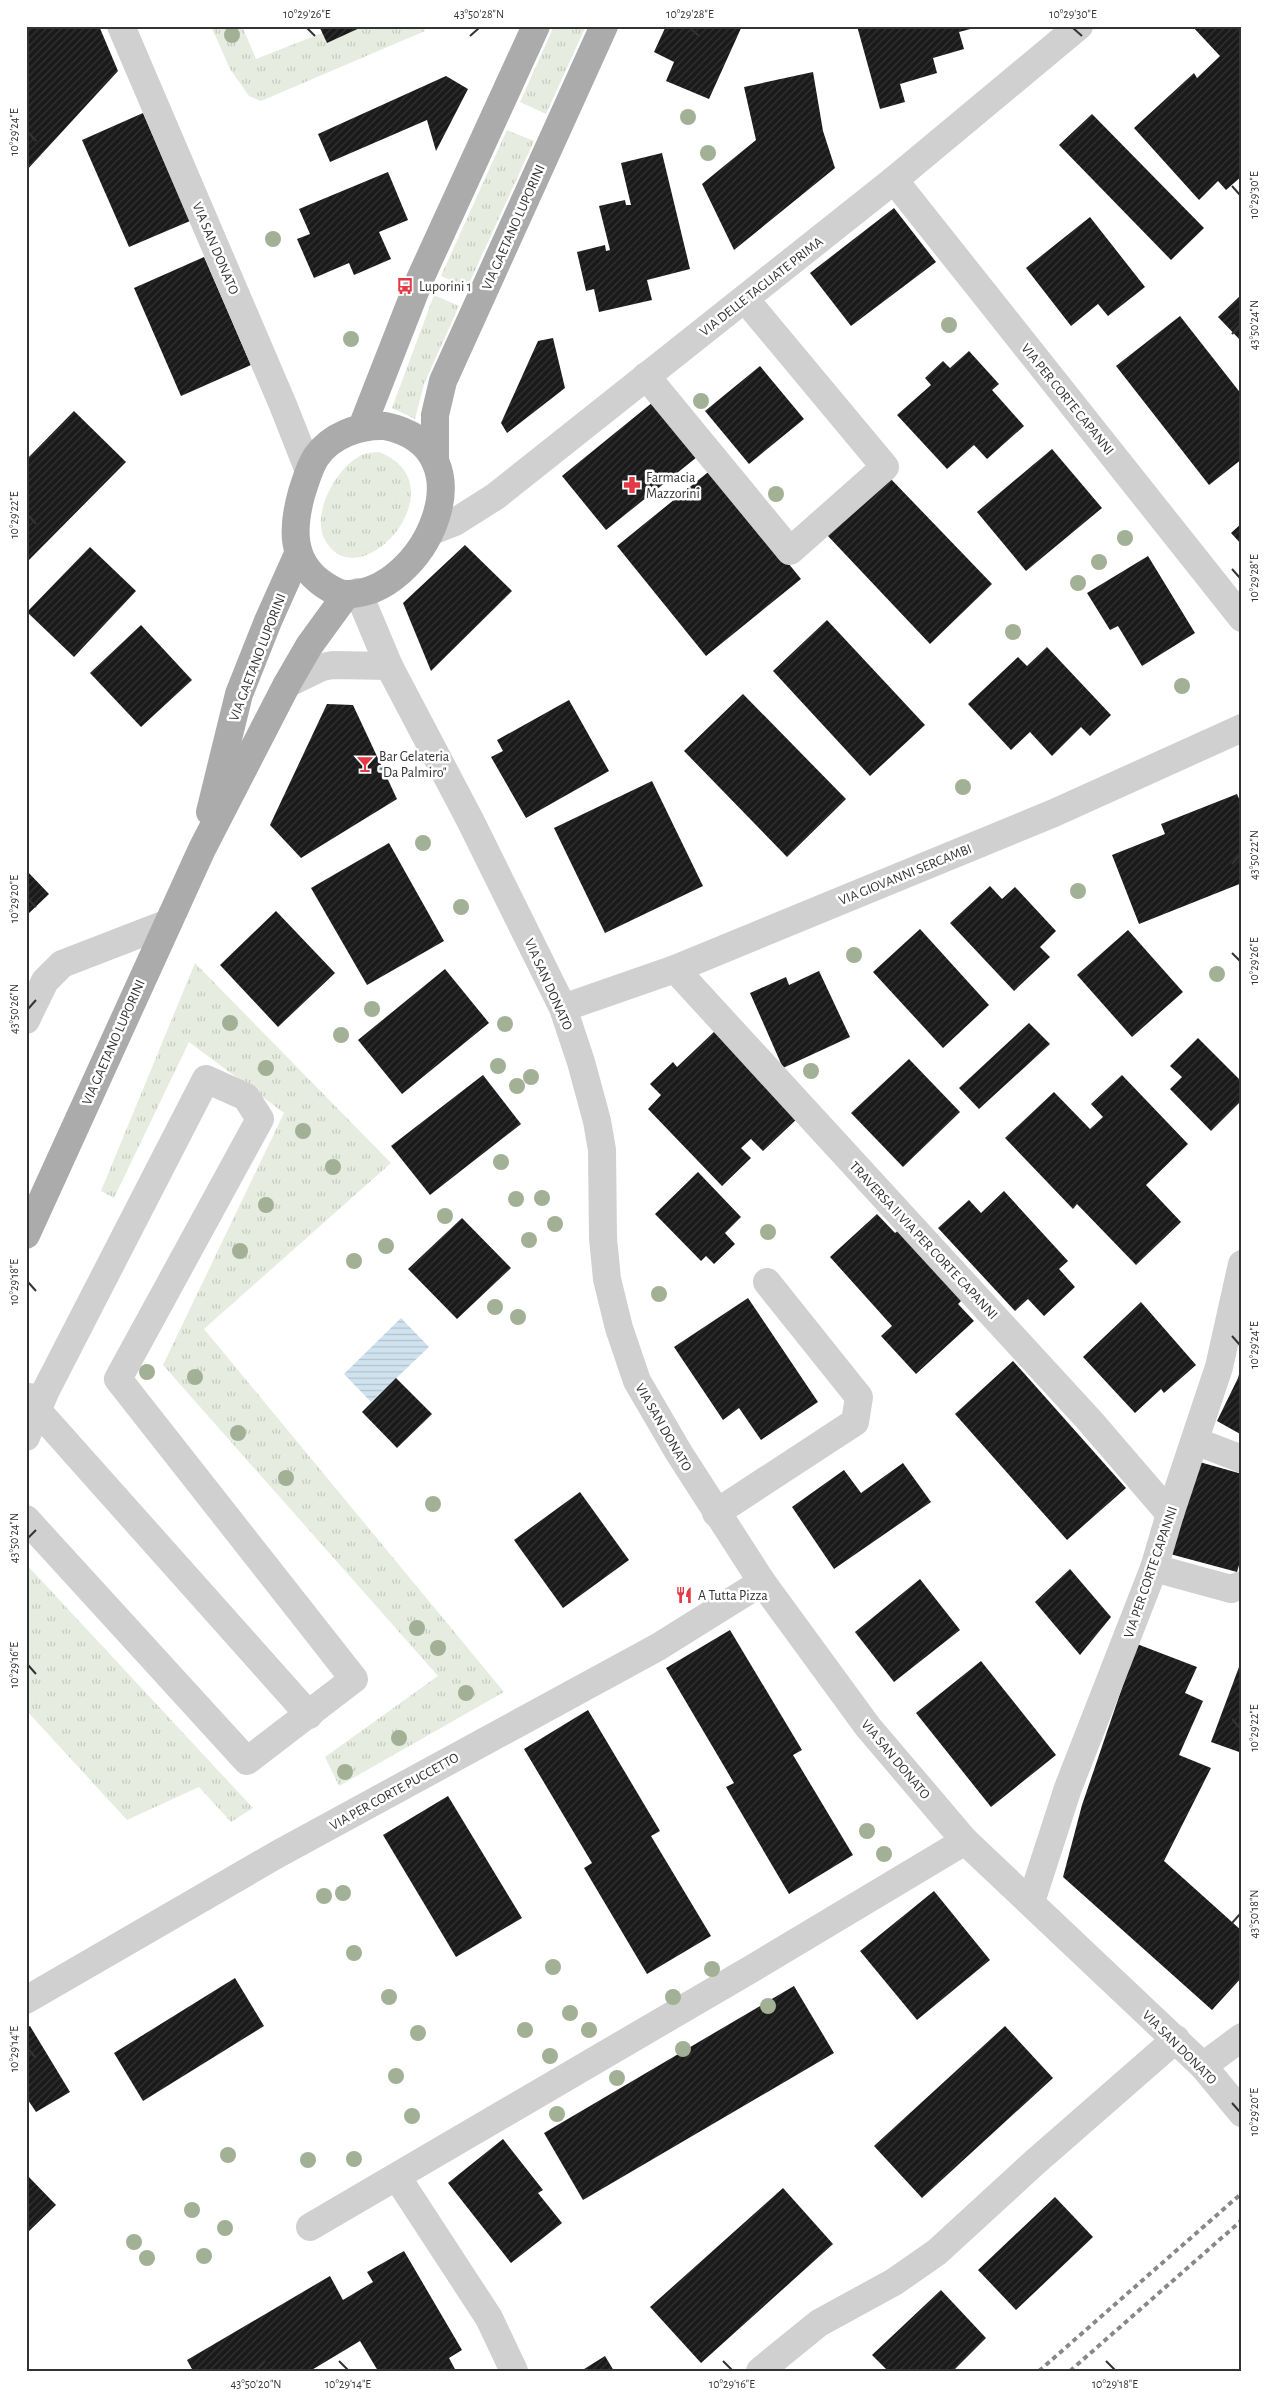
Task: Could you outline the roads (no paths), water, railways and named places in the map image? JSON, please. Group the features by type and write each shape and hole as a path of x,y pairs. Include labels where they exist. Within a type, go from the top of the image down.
{"main road":[{"path":"362,427 420,279 536,26"},
{"name":"VIA GAETANO LUPORINI","path":"435,461 434,415 443,382 604,26"},
{"name":"VIA GAETANO LUPORINI","path":"386,426 404,432 422,444 435,461 440,473 441,496 437,519 432,531 408,562 393,577 384,584 352,593 334,591 314,578 298,554 295,543 296,519 308,471 317,456 330,444 362,427 386,426"},
{"name":"VIA GAETANO LUPORINI","path":"202,849 228,731 239,694 268,621 298,554"},
{"name":"VIA GAETANO LUPORINI","path":"26,1235 202,849 287,684 309,646 352,593"}],"street":[{"name":"VIA SAN DONATO","path":"121,26 283,405 308,471"},
{"name":"VIA DELLE TAGLIATE PRIMA","path":"432,531 455,522 496,496 894,180 1079,26"},
{"name":"VIA PER CORTE CAPANNI","path":"894,180 1242,618"},
{"path":"646,376 790,551 885,468 745,299"},
{"name":"VIA SAN DONATO","path":"352,593 470,820 563,1008 581,1062 597,1121 602,1150 603,1238 606,1279 619,1328 637,1381 716,1513 762,1582 868,1727 965,1840 1176,2039 1203,2066 1242,2113"},
{"path":"287,684 322,667 333,664 390,666"},
{"name":"VIA GIOVANNI SERCAMBI","path":"563,1008 675,969 1054,813 1242,728"},
{"path":"26,1020 45,981 62,964 168,923"},
{"name":"TRAVERSA II VIA PER CORTE CAPANNI","path":"675,969 1090,1422 1170,1514"},
{"path":"26,1437 32,1403 46,1390 206,1078 246,1097 260,1119 118,1379 354,1679 247,1761 26,1519"},
{"name":"VIA PER CORTE CAPANNI","path":"1031,1902 1068,1788 1154,1568 1219,1367 1242,1264"},
{"path":"716,1513 855,1422 859,1397 767,1282"},
{"path":"32,1403 308,1715"},
{"path":"1195,1441 1242,1459"},
{"path":"1154,1568 1232,1589 1242,1585"},
{"name":"VIA PER CORTE PUCCETTO","path":"26,2000 271,1858 658,1647 762,1582"},
{"path":"310,2227 750,1970 965,1840"},
{"path":"1203,2066 1242,2037"},
{"path":"760,2371 819,2323 894,2282 937,2252 1034,2163 1176,2039"},
{"path":"397,2177 489,2318 514,2371"}],"water":[{"path":"401,1318 429,1347 371,1402 344,1374"}],"railway":[{"path":"1039,2371 1242,2193"},
{"path":"1070,2371 1242,2220"}],"place":[{"name":"Luporini 1","path":"405,286"},
{"name":"Farmacia Mazzorini","path":"632,485"},
{"name":"Bar Gelateria \"Da Palmiro\"","path":"365,764"},
{"name":"A Tutta Pizza","path":"684,1595"}]}
